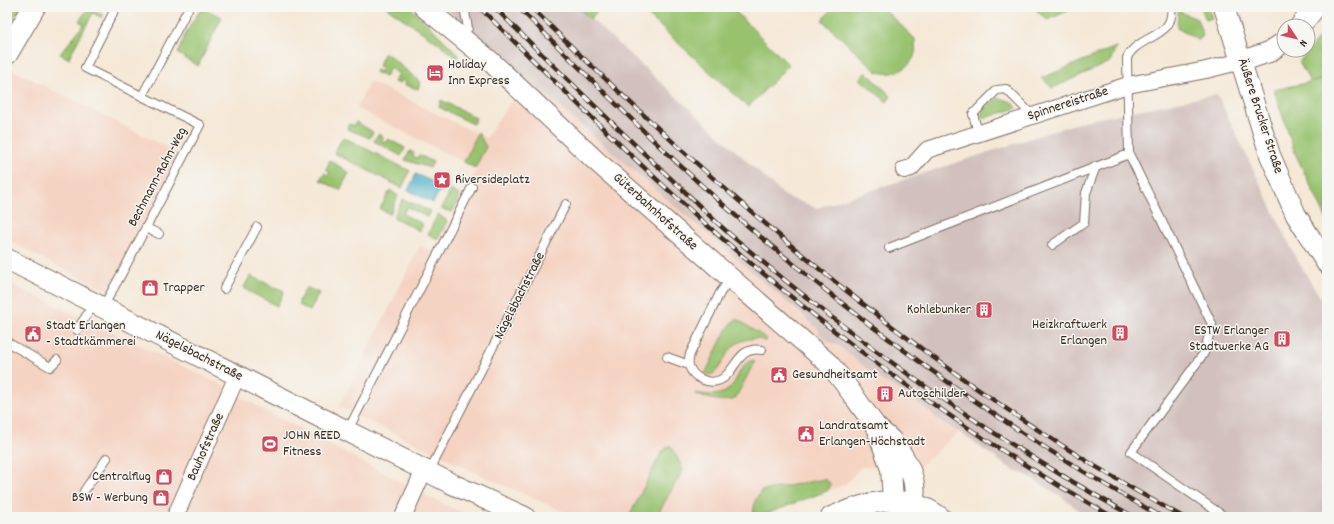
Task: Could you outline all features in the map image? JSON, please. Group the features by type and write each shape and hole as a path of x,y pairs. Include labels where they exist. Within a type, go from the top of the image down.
{"main road":[{"path":"7,53 34,7"}],"street":[{"name":"Güterbahnhofstraße","path":"424,7 489,60 595,160 828,363 838,374 876,426 893,443 908,465 915,488 904,509"},
{"name":"Äußere Brucker Straße","path":"1224,7 1242,61 1258,121 1284,189 1296,215 1327,264"},
{"path":"1307,18 1316,7"},
{"path":"1242,61 1269,52 1276,47"},
{"name":"Spinnereistraße","path":"904,170 911,168 927,150 1032,115 1128,85 1206,70 1242,61"},
{"name":"Nägelsbachstraße","path":"7,259 347,432 525,517"},
{"name":"Bauhofstraße","path":"175,517 237,376"},
{"path":"403,517 426,471"},
{"path":"831,517 865,504 904,509 929,509 940,517"}],"lane":[{"name":"Bechmann-Rahn-Weg","path":"77,330 99,305 146,228 200,125 85,68 116,7"},
{"path":"142,96 188,7"},
{"path":"461,37 468,28 464,7"},
{"path":"1172,7 1171,19 1168,26 1161,33 1136,46 1129,53 1127,64 1129,154 1212,324 1204,353 1130,452 1224,517"},
{"path":"978,133 973,114 997,90 1006,89 1032,115"},
{"path":"889,248 1129,154"},
{"path":"1052,245 1084,223 1086,193 1096,166"},
{"path":"347,432 472,187"},
{"name":"Nägelsbachstraße","path":"426,471 566,204"},
{"path":"224,290 257,227"},
{"path":"146,228 159,234"},
{"path":"689,365 690,354 730,279"},
{"path":"7,342 50,367 57,360"},
{"path":"667,357 689,365 696,376 709,382 714,382 721,380 744,354 752,349 762,350"},
{"path":"84,491 107,458"}],"shaded area":[{"path":"443,7 578,7 785,196 817,208 1084,121 1217,94 1295,256 1327,309 1327,505 1321,517 1095,517 1080,511 1062,497 1027,475 1014,471 959,432 938,420 930,412 892,386 882,381 839,346 829,342 819,334 818,329"},
{"path":"7,67 184,156 110,293 7,240"},
{"path":"527,78 818,330 819,334 829,342 839,346 882,381 892,386 930,412 938,420 959,432 917,469 861,467 846,484 758,517 575,517 490,479 339,407 420,246 434,252 477,169 356,108 370,81 486,138"},
{"path":"7,282 222,385 260,408 431,498 472,517 7,517"}],"green space":[{"path":"7,7 21,7 7,30"},
{"path":"386,7 410,7 459,55 457,59 441,45"},
{"path":"578,7 602,7 590,19"},
{"path":"639,7 731,7 789,65 748,107"},
{"path":"834,7 882,7 915,39 915,54 912,60 904,68 893,73 882,73 876,71 822,20"},
{"path":"1033,7 1077,7 1047,20"},
{"path":"1201,7 1208,7 1212,18 1206,20"},
{"path":"88,9 104,15 102,18 93,13 69,57 70,59 60,54 84,24 79,21"},
{"path":"201,10 207,10 222,17 198,66 178,54 187,31"},
{"path":"1178,11 1197,19 1203,36 1198,40 1177,28"},
{"path":"1327,28 1327,77 1312,82 1327,78 1327,220 1295,153 1274,90 1310,82 1299,62 1302,58 1316,58 1316,41"},
{"path":"1116,47 1110,62 1052,88 1042,78"},
{"path":"385,52 420,82 418,89 405,85 406,82 402,80 400,84 394,82 399,74 390,68 385,77 375,72 376,70 380,72 382,67 378,66"},
{"path":"866,72 891,96 887,102 860,79"},
{"path":"1000,98 1012,102 1017,108 982,119 982,112 984,108"},
{"path":"441,100 476,118 473,124 439,107"},
{"path":"356,122 373,132 370,138 347,129 350,124 354,126"},
{"path":"478,132 486,147 475,168 464,162"},
{"path":"378,134 383,137 382,141 386,143 388,139 405,148 401,156 374,141"},
{"path":"343,137 410,171 402,188 334,153"},
{"path":"410,151 414,153 413,156 417,158 419,155 433,162 430,168 405,160"},
{"path":"330,160 349,173 340,190 320,180 324,173 328,175 330,172 326,169"},
{"path":"390,190 398,196 390,214 380,209"},
{"path":"451,190 460,196 452,212 441,209"},
{"path":"403,199 430,211 427,217 407,207 403,214 423,224 420,231 393,217"},
{"path":"438,214 447,221 438,239 428,234"},
{"path":"250,276 284,291 277,306 246,290 244,287"},
{"path":"308,288 319,293 310,311 299,305 299,301 305,289"},
{"path":"737,319 767,339 765,342 756,338 741,341 729,351 714,373 708,375 705,374 724,335 733,322"},
{"path":"753,360 755,361 735,399 726,401 716,400 696,394 711,395 722,393 729,389 746,363"},
{"path":"670,445 683,470 656,517 629,517 661,453"},
{"path":"824,479 830,483 830,487 827,491 758,517 753,515 755,501 761,491"}],"water":[{"path":"416,174 442,186 433,203 408,190"}],"railway":[{"path":"479,7 667,189 732,247 822,322 916,392 964,425 1062,488 1113,517"},
{"path":"494,7 716,222 785,280 880,354 979,423 1030,456 1134,517"},
{"path":"518,7 689,174 749,227 847,307 897,345 1000,418 1053,453 1162,517"},
{"path":"531,7 682,151 839,285 921,348 1005,408 1093,465 1183,517"}],"place":[{"name":"Holiday Inn Express","path":"435,73"},
{"name":"Riversideplatz","path":"442,180"},
{"name":"Trapper","path":"150,288"},
{"name":"Kohlebunker","path":"984,310"},
{"name":"Heizkraftwerk Erlangen","path":"1120,333"},
{"name":"Stadt Erlangen - Stadtkämmerei","path":"33,334"},
{"name":"ESTW Erlanger Stadtwerke AG","path":"1282,339"},
{"name":"Gesundheitsamt","path":"779,375"},
{"name":"Autoschilder","path":"885,394"},
{"name":"Landratsamt Erlangen-Höchstadt","path":"806,434"},
{"name":"JOHN REED Fitness","path":"270,444"},
{"name":"Centralflug","path":"164,477"},
{"name":"BSW - Werbung","path":"161,498"}]}
